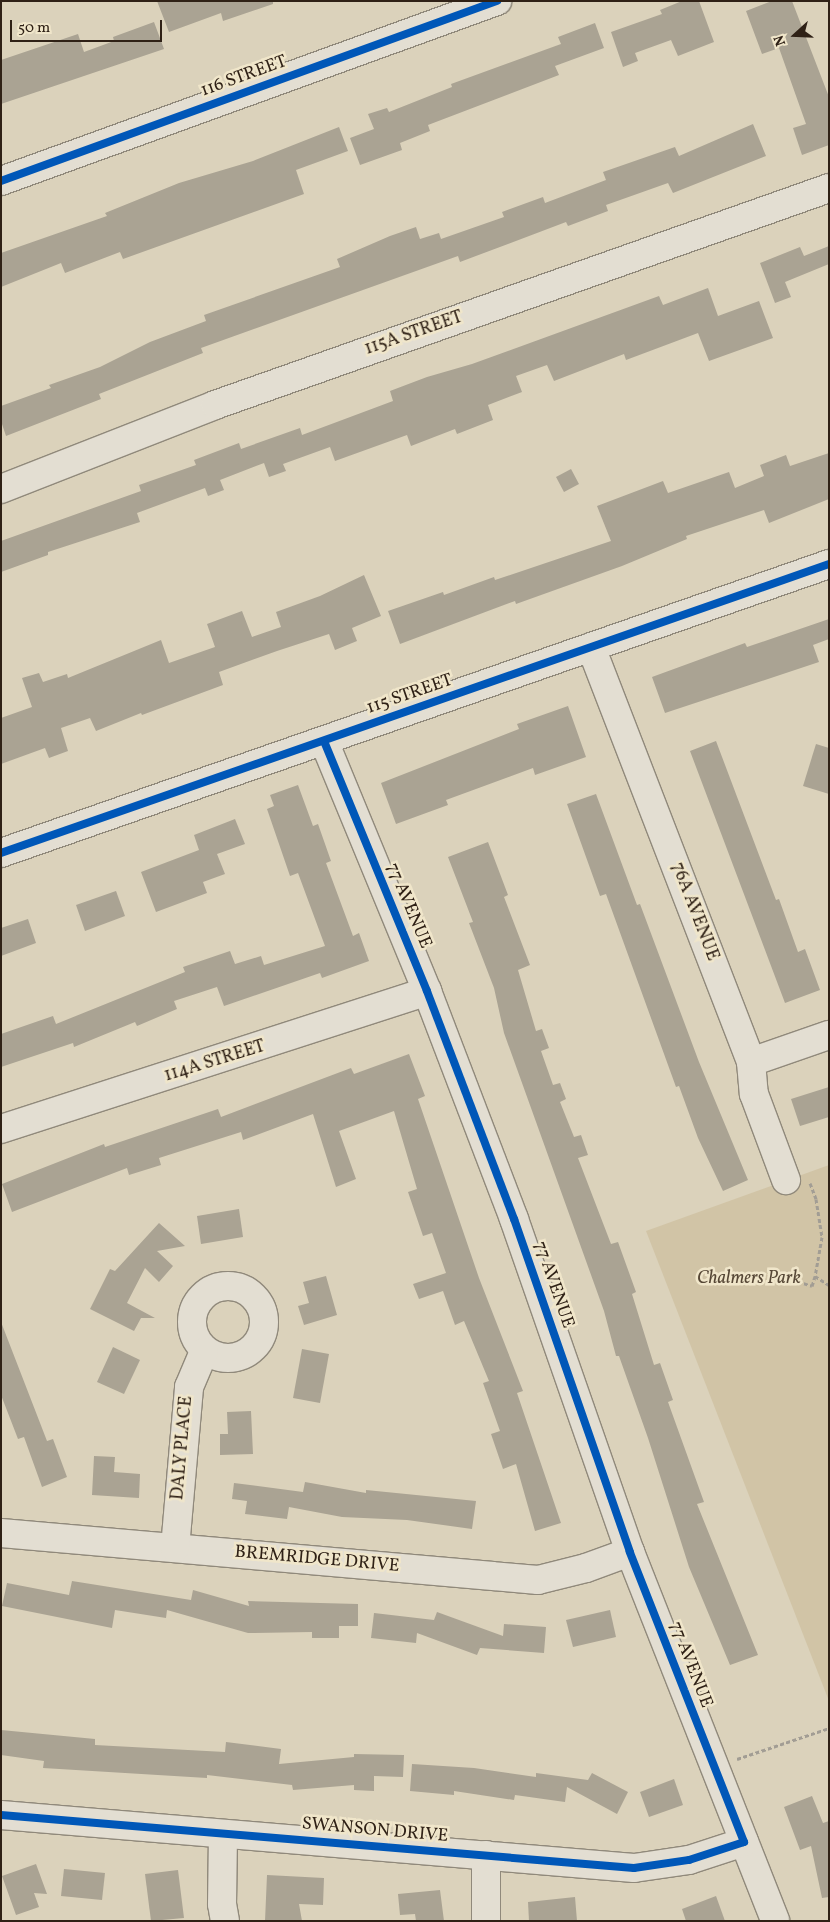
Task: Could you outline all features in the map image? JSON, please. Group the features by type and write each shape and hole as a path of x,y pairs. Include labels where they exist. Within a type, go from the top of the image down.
{"street":[{"name":"116 STREET","path":"1,181 485,3"},
{"name":"115A STREET","path":"1,489 215,405 829,188"},
{"name":"115 STREET","path":"1,853 829,564"},
{"name":"76A AVENUE","path":"591,647 751,1062 754,1094 786,1180"},
{"name":"77 AVENUE","path":"324,741 427,991 514,1219 630,1552 775,1921"},
{"name":"114A STREET","path":"1,1129 427,991"},
{"path":"751,1062 829,1035"},
{"name":"DALY PLACE","path":"175,1548 189,1387 204,1352"},
{"name":"BREMRIDGE DRIVE","path":"1,1533 538,1580 586,1568 630,1552"},
{"name":"SWANSON DRIVE","path":"1,1815 634,1868 689,1860 744,1842"},
{"path":"223,1834 222,1904 225,1921"},
{"path":"486,1856 486,1921"}],"path":[{"path":"774,1273 812,1286 816,1276 822,1237 816,1199 807,1176 786,1180"},
{"path":"816,1276 829,1285"},
{"path":"731,1762 829,1728"}],"green space":[{"name":"Chalmers Park","path":"829,1165 829,1701 646,1231"}],"building":[{"path":"157,1 273,1 273,4 223,21 221,13 169,32"},
{"path":"682,1 699,1 714,42 678,56 671,40 635,53 638,61 623,67 611,32 662,14 660,10"},
{"path":"772,1 792,1 829,97 829,145 802,155 793,128 806,124 779,48 762,54 746,11"},
{"path":"154,22 164,49 1,104 1,60 78,34 84,52 114,41 113,37"},
{"path":"595,23 604,48 555,66 559,75 428,125 430,131 400,143 402,150 360,165 350,138 374,129 368,114 387,108 389,112 452,87 451,84 561,44 558,37"},
{"path":"753,124 766,156 673,193 668,183 606,205 608,211 568,226 566,222 460,262 458,256 201,348 203,353 99,394 101,399 6,436 1,421 1,406 51,388 49,385 100,367 150,342 206,321 204,315 340,267 337,259 390,236 416,227 420,239 439,233 441,239 504,217 502,212 543,197 545,203 606,180 603,172 675,147 679,156"},
{"path":"339,127 348,151 296,170 304,194 123,259 120,252 65,273 61,263 1,287 1,253 107,216 105,213 179,183 253,161"},
{"path":"829,246 829,264 785,282 791,297 775,303 760,263 800,247 804,256"},
{"path":"708,288 718,316 759,301 773,338 709,361 698,333 626,360 624,354 554,381 547,365 516,376 522,392 488,405 493,420 457,434 455,429 411,446 407,435 335,461 330,447 283,464 286,471 269,477 264,463 220,480 224,490 208,496 205,488 137,513 140,522 48,552 48,555 1,572 1,541 141,491 139,485 196,465 194,460 239,443 241,449 300,428 302,435 393,401 390,391 427,377 472,364 659,296 663,305"},
{"path":"829,453 829,499 769,523 764,510 686,536 687,539 622,566 516,604 515,601 400,644 388,611 443,592 444,595 494,577 495,580 611,541 597,506 663,481 668,493 729,472 735,488 764,476 760,465 786,455 790,466"},
{"path":"571,469 579,484 564,492 556,477"},
{"path":"364,575 381,616 352,628 357,641 335,650 329,634 277,651 219,672 223,685 142,715 141,713 96,731 90,718 61,728 68,751 49,758 45,748 1,764 1,718 32,707 22,678 39,673 43,682 67,674 68,678 161,640 169,663 215,647 207,624 242,611 252,637 281,627 276,612 320,596"},
{"path":"829,619 829,639 813,645 819,662 665,713 652,677 745,643 747,647"},
{"path":"568,706 586,757 535,775 533,768 446,800 448,805 396,824 381,783 519,729 517,724"},
{"path":"716,741 776,900 779,899 798,952 805,949 820,990 785,1003 690,751"},
{"path":"816,744 829,748 829,794 803,786"},
{"path":"298,785 313,826 318,824 331,861 326,863 353,936 359,933 369,961 322,978 320,973 224,1006 217,987 174,1001 177,1009 137,1026 135,1022 74,1047 73,1043 1,1067 1,1034 53,1016 56,1024 185,972 183,967 230,951 235,964 261,956 264,965 325,946 298,873 290,876 267,809 274,806 270,795"},
{"path":"596,794 637,905 640,904 699,1062 748,1180 723,1191 698,1138 679,1086 676,1087 606,894 600,896 567,804"},
{"path":"235,819 245,844 217,854 225,874 203,882 207,893 156,912 141,872 199,850 194,835"},
{"path":"488,842 508,895 504,897 530,965 518,970 536,1031 542,1029 549,1048 541,1051 553,1085 560,1083 566,1099 560,1102 574,1137 581,1135 588,1155 578,1158 611,1244 618,1242 636,1292 632,1294 654,1365 660,1363 673,1400 668,1402 704,1502 697,1504 758,1655 730,1665 689,1567 648,1438 619,1356 616,1356 604,1311 504,1033 494,988 469,923 473,922 448,857"},
{"path":"116,891 125,916 85,931 76,905"},
{"path":"28,919 36,943 1,956 1,928"},
{"path":"409,1054 425,1096 418,1099 479,1278 523,1391 517,1393 561,1523 535,1531 516,1464 503,1469 491,1434 500,1431 483,1383 489,1381 464,1321 455,1325 443,1291 419,1299 413,1284 446,1273 432,1233 423,1236 408,1192 417,1189 394,1111 339,1131 356,1179 336,1187 313,1114 243,1140 241,1132 159,1158 161,1165 129,1175 127,1168 12,1212 2,1184 104,1144 105,1147 218,1109 221,1117 351,1068 354,1074"},
{"path":"829,1087 829,1117 800,1126 791,1099"},
{"path":"239,1209 243,1237 201,1244 197,1216"},
{"path":"159,1223 185,1246 157,1251 173,1266 159,1282 145,1268 127,1303 155,1318 141,1318 134,1331 90,1309 110,1269 115,1271"},
{"path":"326,1276 337,1315 304,1325 298,1306 309,1303 303,1282"},
{"path":"1,1322 47,1441 53,1439 67,1477 42,1487 24,1437 18,1439 1,1395"},
{"path":"113,1347 140,1360 124,1394 97,1382"},
{"path":"302,1349 329,1354 320,1403 293,1398"},
{"path":"251,1411 253,1454 220,1455 220,1434 228,1434 227,1412"},
{"path":"94,1456 115,1457 114,1472 140,1474 139,1498 92,1495"},
{"path":"305,1482 366,1493 366,1490 476,1501 472,1529 407,1520 342,1517 289,1507 287,1519 245,1514 247,1501 232,1499 234,1483 303,1492"},
{"path":"72,1581 191,1600 193,1590 249,1606 248,1601 358,1604 358,1626 339,1626 339,1638 312,1638 312,1632 248,1633 167,1610 166,1618 115,1610 112,1628 2,1606 7,1583 69,1595"},
{"path":"610,1610 616,1637 573,1647 566,1620"},
{"path":"437,1612 503,1636 504,1624 546,1627 544,1653 480,1648 477,1655 417,1633 416,1643 371,1638 374,1613 434,1620"},
{"path":"1,1730 95,1739 95,1745 225,1752 226,1742 281,1749 279,1764 354,1757 354,1754 404,1755 403,1777 374,1776 374,1791 354,1790 354,1785 293,1790 292,1785 207,1775 207,1778 43,1768 44,1761 1,1755"},
{"path":"412,1764 474,1768 536,1777 536,1773 588,1780 592,1773 628,1792 617,1814 567,1787 565,1802 515,1795 514,1800 454,1791 454,1795 410,1791"},
{"path":"674,1779 683,1805 649,1817 640,1792"},
{"path":"812,1796 823,1823 829,1821 829,1897 822,1898 811,1846 800,1850 784,1807"},
{"path":"36,1864 47,1894 34,1893 39,1907 16,1915 2,1876"},
{"path":"64,1869 105,1873 102,1900 61,1896"},
{"path":"178,1870 184,1918 151,1921 145,1874"},
{"path":"267,1875 324,1878 323,1905 299,1904 302,1921 265,1921"},
{"path":"440,1890 444,1921 416,1921 415,1914 400,1915 398,1894"},
{"path":"716,1896 725,1921 686,1921 682,1909"},
{"path":"575,1897 577,1921 529,1921 528,1902"}],"cycle path":[{"path":"1,181 497,1"},
{"path":"1,853 829,564"},
{"path":"1,1815 634,1868 689,1860 744,1842 630,1552 514,1219 427,991 324,741"}]}
